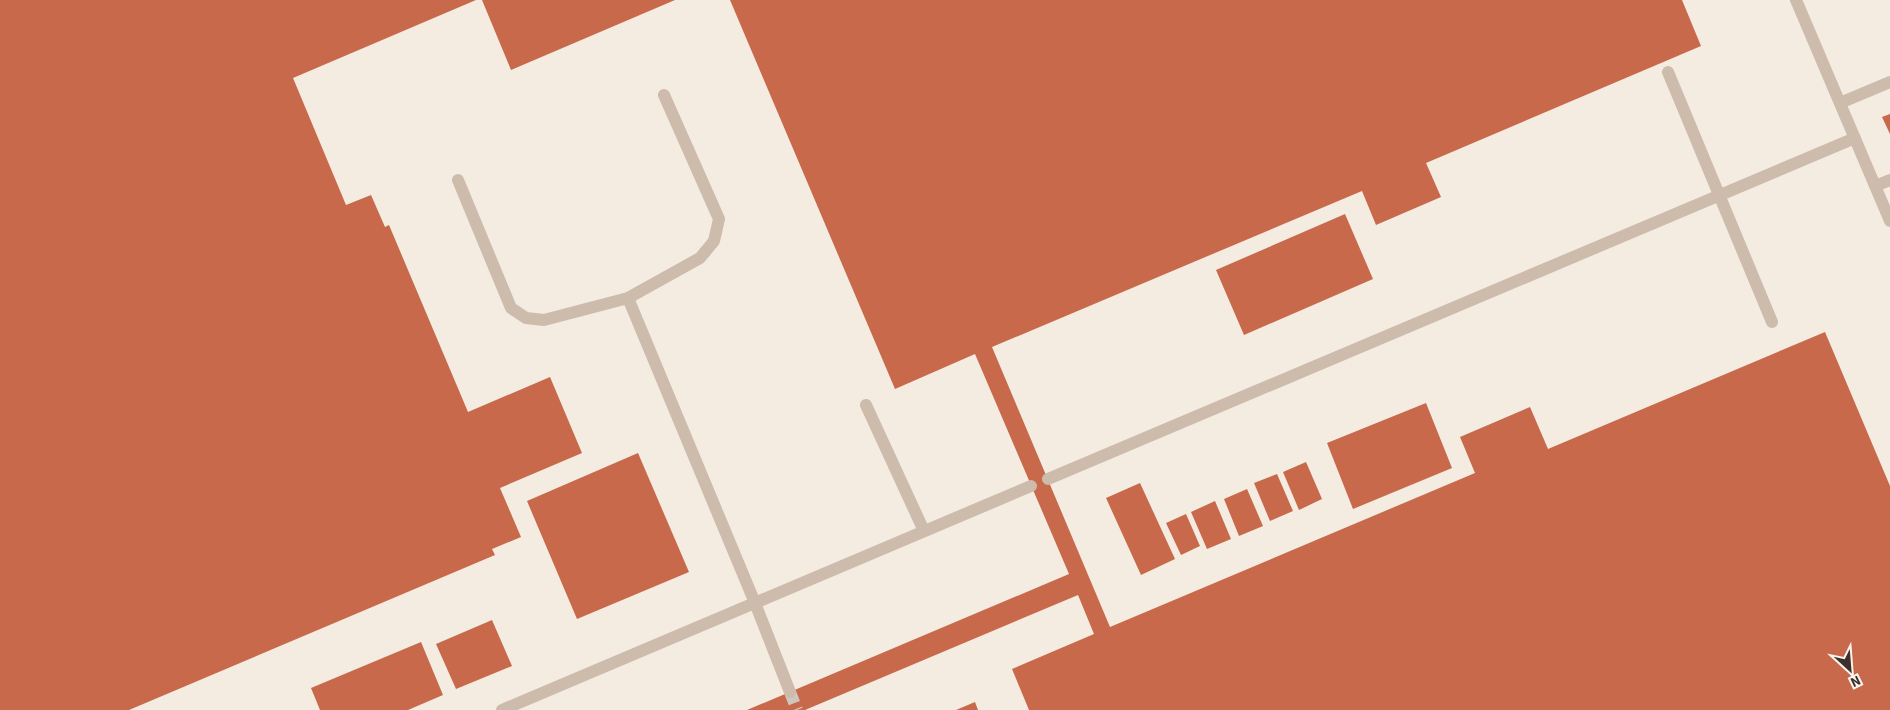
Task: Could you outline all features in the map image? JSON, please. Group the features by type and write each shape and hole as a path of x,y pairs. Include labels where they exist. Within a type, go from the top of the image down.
{"lane":[{"path":"1796,0 1890,221"},
{"path":"1668,72 1772,322"},
{"path":"1840,103 1890,82"},
{"path":"458,180 511,308 526,318 544,320 628,298 700,258 714,241 719,219 664,95"},
{"path":"1048,479 1854,138"},
{"path":"1875,186 1890,180"},
{"path":"628,298 790,692"},
{"path":"866,405 924,531"},
{"path":"502,710 1031,486"}],"building":[{"path":"0,0 476,0 293,78 346,205 371,195 385,227 389,225 468,412 550,377 582,453 500,488 521,537 492,549 495,555 129,710 0,710"},
{"path":"482,0 675,0 511,70"},
{"path":"730,0 1682,0 1701,46 1426,163 1441,197 1376,225 1362,191 992,347 1110,627 1475,473 1460,437 1530,407 1548,449 1825,332 1890,486 1890,710 1029,710 1012,669 1094,634 1078,595 805,710 747,710 1069,574 975,354 895,389"},
{"path":"1890,114 1890,134 1882,117"},
{"path":"1345,214 1373,279 1244,335 1216,270"},
{"path":"1426,403 1452,468 1353,509 1327,443"},
{"path":"638,453 689,572 577,619 527,501"},
{"path":"1306,462 1322,499 1299,510 1283,472"},
{"path":"1277,474 1293,511 1270,521 1254,483"},
{"path":"1140,483 1175,559 1141,575 1106,498"},
{"path":"1247,489 1263,526 1239,536 1224,499"},
{"path":"1215,501 1231,539 1207,549 1191,512"},
{"path":"1186,514 1200,546 1181,555 1166,523"},
{"path":"492,620 512,666 456,689 436,644"},
{"path":"421,642 443,695 408,710 320,710 311,688"},
{"path":"975,702 978,710 956,710"}],"tunnel":[{"path":"790,692 797,710"}]}
